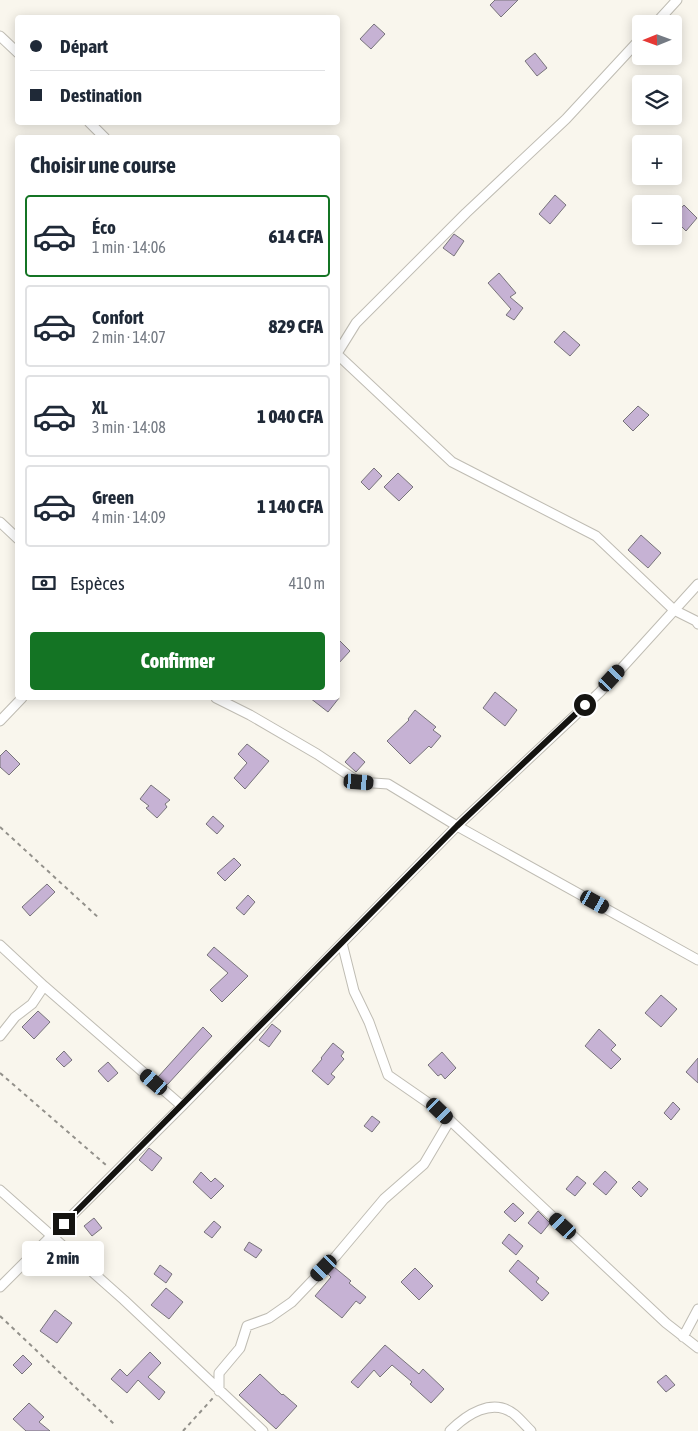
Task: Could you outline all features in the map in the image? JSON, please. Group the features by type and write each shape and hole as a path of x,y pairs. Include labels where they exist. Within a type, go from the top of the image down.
{"street":[{"path":"663,15 677,0"},
{"path":"0,36 15,51"},
{"path":"340,350 356,322 466,213 566,118 632,48"},
{"path":"92,125 102,135"},
{"path":"340,355 452,462 596,536 674,610 696,621 698,624"},
{"path":"0,522 15,536"},
{"path":"0,1287 116,1173 457,826 600,692 698,584"},
{"path":"0,721 20,700"},
{"path":"220,700 308,749 359,782 388,784 457,826 698,960"},
{"path":"342,943 354,990 369,1022 388,1075 440,1111 659,1316 698,1348"},
{"path":"0,945 44,986 182,1106"},
{"path":"0,1036 15,1017 32,1004 44,986"},
{"path":"219,1390 219,1373 240,1348 247,1326 270,1318 292,1302 336,1256 384,1199 424,1164 450,1120"},
{"path":"0,1190 124,1300 263,1431"},
{"path":"683,1336 698,1309"},
{"path":"450,1431 462,1418 481,1409 499,1406 513,1413 531,1431"}],"path":[{"path":"0,827 100,920"},
{"path":"0,1073 116,1173"},
{"path":"0,1316 114,1424"},
{"path":"183,1431 219,1390"}],"building":[{"path":"495,0 518,0 501,17 490,5"},
{"path":"374,24 385,34 371,49 360,39"},
{"path":"535,53 547,68 537,76 525,61"},
{"path":"555,195 566,205 550,224 539,214"},
{"path":"684,205 697,218 686,231 682,227 682,207"},
{"path":"454,234 464,241 454,256 443,248"},
{"path":"499,273 516,293 510,297 523,308 514,320 506,315 511,309 488,283"},
{"path":"564,331 580,345 570,356 554,342"},
{"path":"638,406 649,415 633,431 623,421"},
{"path":"374,468 382,476 369,490 361,482"},
{"path":"398,473 413,487 399,501 384,487"},
{"path":"641,535 661,553 648,568 628,550"},
{"path":"340,641 350,651 340,662"},
{"path":"495,692 517,710 505,726 483,708"},
{"path":"313,700 337,700 328,712"},
{"path":"415,710 436,727 433,730 441,736 431,748 429,746 410,764 387,741 409,720"},
{"path":"247,744 269,761 245,789 234,778 247,763 238,754"},
{"path":"6,750 20,764 9,775 0,767 0,756"},
{"path":"354,752 365,762 356,772 345,762"},
{"path":"151,785 170,800 165,804 167,807 157,818 146,808 149,806 140,799"},
{"path":"213,816 224,826 217,834 206,824"},
{"path":"234,858 241,865 225,881 217,873"},
{"path":"47,884 55,892 30,916 22,907"},
{"path":"248,895 255,902 244,915 236,908"},
{"path":"214,947 248,976 222,1002 210,990 228,973 207,955"},
{"path":"661,995 677,1009 661,1027 645,1013"},
{"path":"38,1011 50,1022 34,1039 22,1027"},
{"path":"272,1024 281,1031 269,1047 259,1040"},
{"path":"203,1027 212,1036 167,1085 158,1077"},
{"path":"599,1029 616,1045 611,1050 621,1059 611,1069 585,1046"},
{"path":"333,1043 344,1052 341,1056 344,1059 331,1074 335,1077 328,1085 312,1071"},
{"path":"64,1051 72,1060 64,1067 56,1059"},
{"path":"442,1052 456,1068 445,1079 441,1074 438,1076 428,1065"},
{"path":"698,1058 698,1083 686,1072"},
{"path":"108,1062 118,1073 108,1082 98,1071"},
{"path":"673,1102 680,1109 671,1120 664,1113"},
{"path":"372,1116 380,1122 372,1132 364,1126"},
{"path":"149,1148 162,1158 152,1171 139,1160"},
{"path":"605,1171 617,1182 606,1195 593,1184"},
{"path":"201,1172 211,1182 215,1178 224,1186 211,1199 193,1182"},
{"path":"577,1176 586,1183 575,1196 566,1189"},
{"path":"639,1181 648,1189 641,1197 632,1188"},
{"path":"513,1203 524,1213 515,1222 504,1212"},
{"path":"538,1211 550,1223 541,1234 528,1223"},
{"path":"94,1218 102,1228 92,1236 84,1226"},
{"path":"214,1221 221,1227 212,1238 204,1232"},
{"path":"509,1234 523,1246 516,1255 502,1243"},
{"path":"249,1242 262,1250 256,1258 244,1250"},
{"path":"518,1260 539,1278 536,1282 549,1293 542,1301 509,1271"},
{"path":"160,1265 172,1274 166,1283 154,1274"},
{"path":"334,1267 366,1297 360,1304 356,1301 342,1318 315,1296 331,1277 328,1274"},
{"path":"415,1268 433,1286 419,1300 401,1282"},
{"path":"166,1288 183,1302 169,1319 151,1305"},
{"path":"55,1310 72,1323 57,1343 40,1331"},
{"path":"385,1345 419,1374 423,1369 444,1389 431,1403 410,1384 412,1382 392,1365 380,1377 374,1370 358,1388 351,1382"},
{"path":"150,1352 161,1363 148,1377 165,1392 159,1400 138,1380 127,1393 111,1379 120,1369 127,1376"},
{"path":"23,1355 32,1364 22,1374 13,1365"},
{"path":"260,1374 297,1406 276,1429 239,1395"},
{"path":"666,1375 675,1385 666,1392 657,1382"},
{"path":"29,1403 44,1417 39,1422 50,1431 26,1431 13,1419"}],"route":[{"path":"64,1224 457,826 585,705"}]}
